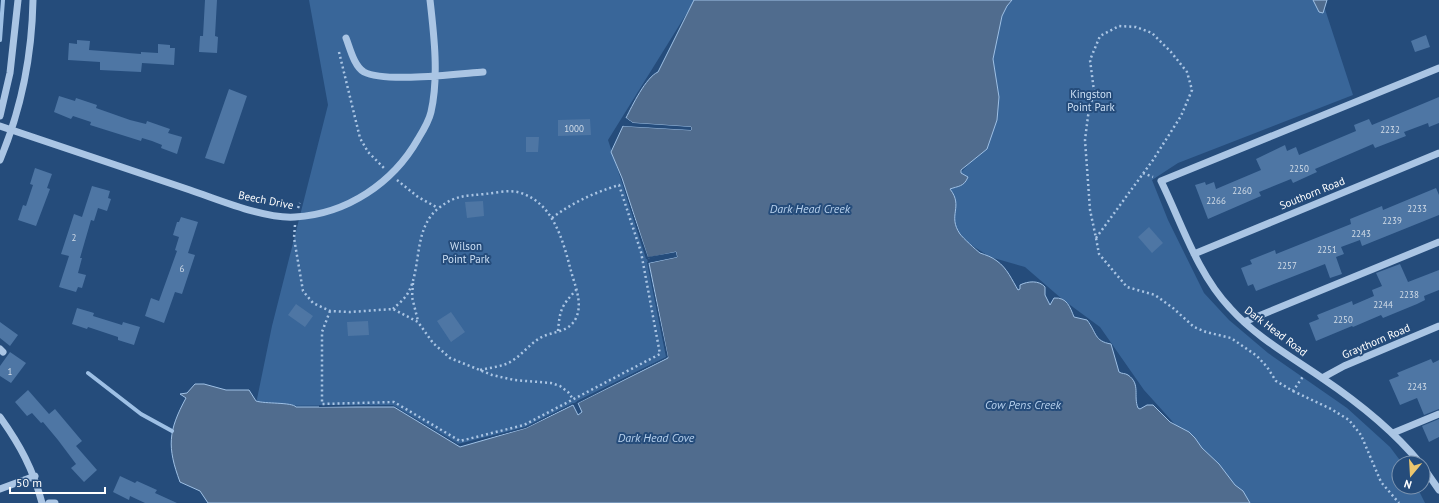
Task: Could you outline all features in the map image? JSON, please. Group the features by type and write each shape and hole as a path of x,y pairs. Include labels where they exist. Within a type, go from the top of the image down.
{"street":[{"path":"0,116 10,74 18,0"},
{"path":"0,160 11,130 24,80 29,54 32,0"},
{"name":"Beech Drive","path":"0,126 239,206 270,214 295,217 316,213 351,202 367,194 391,175 410,153 426,125 431,112 435,76 434,35 430,0"},
{"path":"346,38 356,63 363,72 382,78 483,72"},
{"name":"Dark Head Road","path":"1413,455 1393,433 1370,412 1267,341 1244,322 1218,294 1194,254 1161,181 1439,68"},
{"name":"Southorn Road","path":"1194,254 1439,153"},
{"path":"1244,322 1439,242"},
{"name":"Graythorn Road","path":"1322,378 1344,366 1439,326"},
{"path":"1393,433 1439,414"},
{"path":"0,417 25,456 34,476 42,503"},
{"path":"0,488 34,476"},
{"path":"1431,478 1439,490"},
{"path":"49,503 55,503"}],"path":[{"path":"1096,238 1153,160 1181,116 1192,90 1187,72 1171,52 1152,33 1136,27 1119,26 1100,36 1090,60 1094,91 1085,140 1090,210 1099,254 1127,288 1155,296 1173,308 1194,327 1231,338 1257,356 1267,367 1276,381 1331,409 1349,420 1361,435 1381,482 1399,503"},
{"path":"338,48 360,138 368,152 391,175 418,197 438,208"},
{"path":"330,311 322,332 322,404 394,402 460,441 524,425 660,354 641,252 619,185 596,192 574,202 552,218"},
{"path":"480,370 508,364 540,338 570,326 575,320 579,310 576,290 563,238 552,218 537,201 521,193 511,191 453,198 438,208 423,232 418,248 412,297 418,322 433,343 450,358 480,370 514,380 551,383 560,386 568,392 573,399"},
{"path":"300,203 295,217 294,238 303,291 312,303 330,311 350,312 393,309 418,322"},
{"path":"393,309 409,292 413,280"},
{"path":"558,332 559,314 562,305 576,290"},
{"path":"1293,390 1309,369"}],"green space":[{"name":"Wilson Point Park","path":"309,0 695,0 608,140 650,268 667,357 526,427 458,444 393,405 258,406 257,399 272,326 328,105"},
{"name":"Kingston Point Park","path":"1003,0 1322,0 1353,95 1178,163 1152,180 1168,220 1204,293 1229,320 1268,353 1347,408 1390,447 1396,455 1391,455 1391,495 1421,495 1425,503 1246,503 1144,390 1100,327 1062,299 1025,267 990,257 962,239 951,223 947,205 951,184 988,142 990,61"}],"water":[{"path":"694,0 1012,0 1002,16 993,59 999,97 997,120 987,149 961,170 961,173 968,177 965,183 950,189 956,201 956,227 960,234 980,253 993,258 1004,267 1018,290 1020,289 1020,285 1023,284 1030,282 1040,283 1045,287 1045,295 1050,305 1054,298 1062,299 1067,303 1074,317 1087,320 1096,336 1101,341 1111,344 1119,372 1128,375 1134,382 1136,386 1138,408 1140,409 1147,405 1153,405 1170,422 1189,432 1202,448 1219,464 1235,485 1243,491 1250,503 208,503 200,491 180,482 173,459 171,439 176,420 186,398 180,394 187,393 195,384 204,384 226,390 249,390 256,401 289,404 296,407 394,407 460,447 526,428 573,405 578,415 582,412 578,403 668,358 649,263 677,257 676,252 648,258 622,178 611,152 623,126 691,130 691,127 633,123 626,118 644,86 653,75 658,72"},
{"path":"1313,0 1327,0 1323,13 1319,12"}],"pier":[{"path":"626,118 633,123 691,127 691,130 623,126 624,124 631,124 625,120"},
{"path":"621,179 648,257 676,252 677,257 648,263 668,357 576,404 577,401 666,357 647,262 674,255 646,259"},
{"path":"573,403 575,404 526,428 461,445 525,427"},
{"path":"319,405 394,405 319,407"},
{"path":"394,405 461,445 460,445"}],"building":[{"path":"205,0 217,0 215,36 218,37 217,53 199,52 200,36 203,36"},
{"path":"1426,35 1430,47 1415,52 1411,41"},
{"path":"77,40 90,41 89,50 141,54 141,52 158,53 158,44 170,45 170,48 175,48 174,65 142,63 141,72 100,70 100,62 68,60 69,43 77,44"},
{"path":"229,89 247,96 224,164 205,158"},
{"path":"59,96 75,101 76,98 97,105 96,108 130,120 146,124 147,121 170,129 168,133 182,137 177,154 161,148 162,145 152,141 142,138 141,141 90,125 91,122 73,116 71,119 54,112"},
{"path":"1439,97 1439,123 1429,127 1428,123 1404,132 1406,136 1375,148 1373,144 1315,169 1317,172 1293,183 1291,179 1259,192 1261,196 1208,219 1195,185 1205,182 1206,185 1214,182 1216,189 1261,170 1256,159 1285,145 1287,151 1296,147 1299,155 1356,131 1354,125 1369,119 1372,125"},
{"path":"590,119 591,135 558,136 558,120"},
{"path":"526,137 539,137 538,152 526,152"},
{"path":"35,168 52,174 47,188 50,189 36,226 18,220 23,205 26,206 33,185 30,184"},
{"path":"92,186 110,191 108,198 111,199 107,211 98,208 94,221 91,220 80,258 82,258 78,273 86,275 82,288 78,287 76,292 59,287 69,256 61,254 74,214 82,217"},
{"path":"1436,188 1439,195 1439,215 1362,246 1360,240 1341,247 1344,254 1336,257 1342,274 1330,278 1325,264 1256,291 1253,284 1248,286 1241,268 1252,264 1250,260 1275,250 1276,254 1351,224 1350,219 1382,206 1383,210"},
{"path":"483,201 484,216 467,218 465,202"},
{"path":"181,217 198,222 188,253 195,255 182,294 175,292 164,323 145,316 151,298 159,301 177,251 175,250 179,237 173,235 177,222 179,222"},
{"path":"1149,227 1163,243 1152,253 1138,237"},
{"path":"1400,264 1408,282 1439,270 1439,290 1424,296 1425,300 1417,304 1383,318 1381,315 1316,341 1309,323 1319,319 1317,315 1352,301 1353,305 1374,296 1372,290 1382,286 1376,273"},
{"path":"296,304 313,316 305,327 288,315"},
{"path":"77,308 94,313 93,316 122,325 123,322 140,327 134,345 118,340 118,337 88,327 87,329 72,324"},
{"path":"451,312 465,332 451,342 437,321"},
{"path":"368,321 369,335 348,336 347,322"},
{"path":"0,322 18,335 10,346 0,338"},
{"path":"10,352 26,363 11,383 0,376 0,366"},
{"path":"1431,359 1433,363 1439,360 1439,409 1424,415 1417,398 1400,405 1389,380 1399,376 1397,373"},
{"path":"28,390 49,414 55,409 82,441 76,446 97,470 84,482 71,468 76,464 43,422 41,423 32,413 27,416 15,402"},
{"path":"1439,419 1439,437 1429,442 1422,426"},
{"path":"120,476 135,483 137,481 157,490 155,493 177,503 145,503 130,496 129,500 113,492"}],"waterway":[{"path":"0,40 3,0"},
{"path":"88,373 141,414 172,431"}],"water label":[{"name":"Dark Head Creek","path":"810,208"},
{"name":"Cow Pens Creek","path":"1023,404"},
{"name":"Dark Head Cove","path":"656,437"}]}
